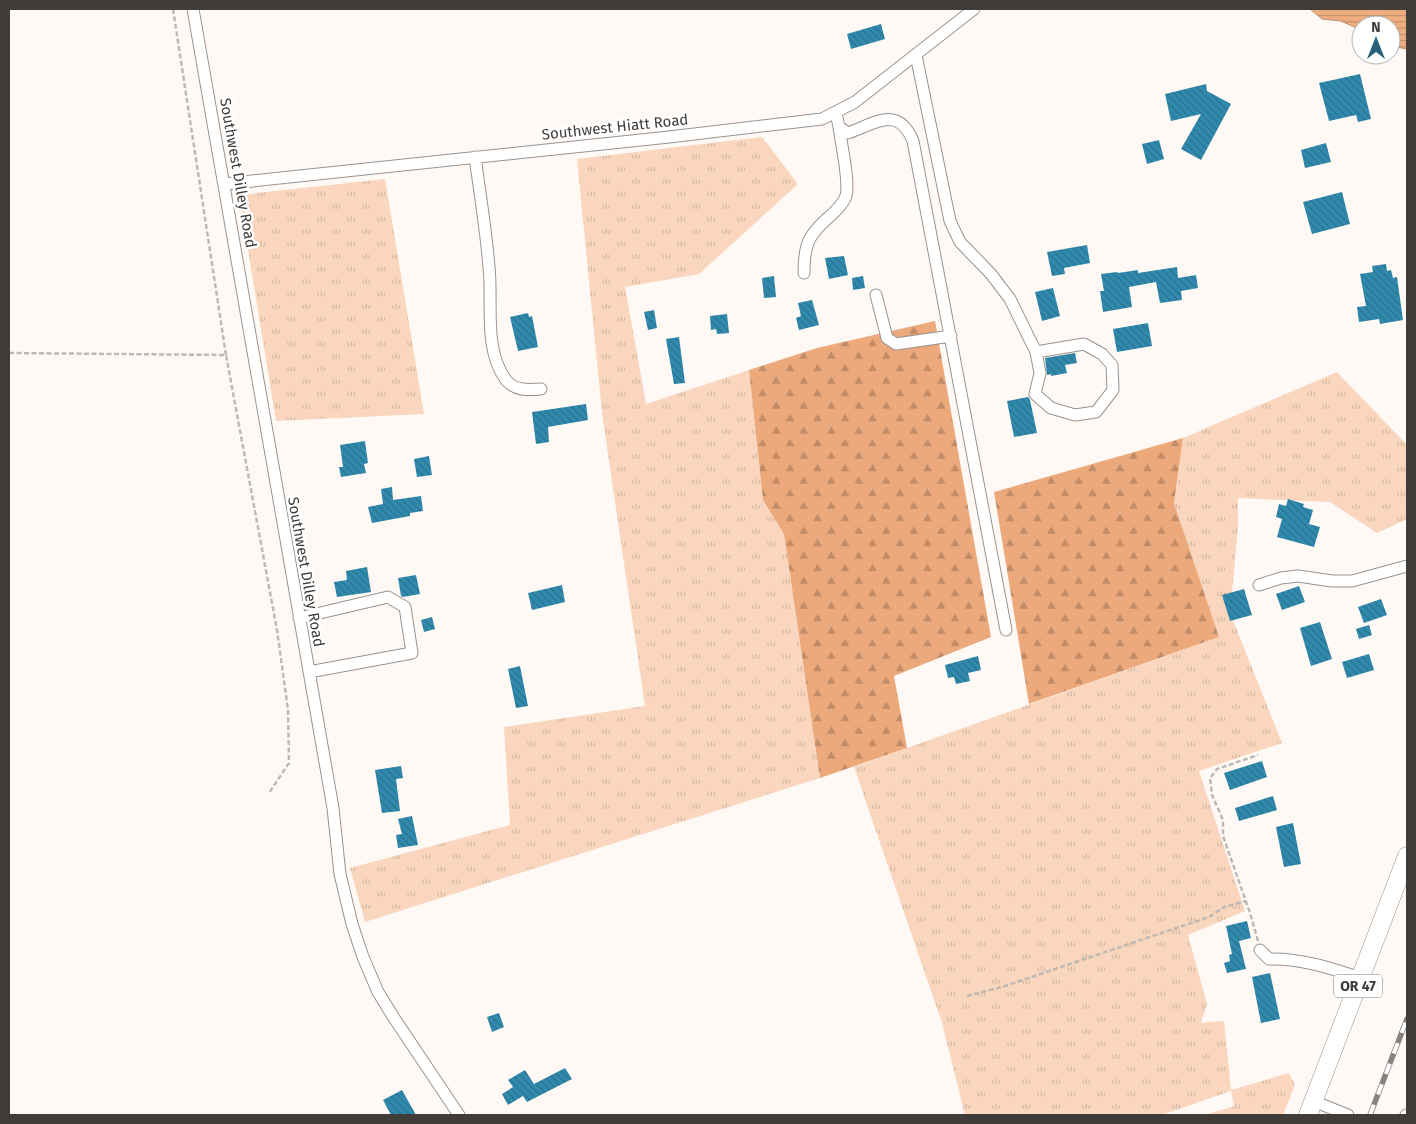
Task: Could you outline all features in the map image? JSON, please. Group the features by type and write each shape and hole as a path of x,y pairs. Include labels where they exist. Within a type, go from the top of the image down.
{"highway":[{"name":"OR 47","path":"1311,1108 1407,856"}],"street":[{"name":"Southwest Dilley Road","path":"193,9 333,808 341,881 352,924 363,957 378,992 459,1115"},
{"name":"Southwest Hiatt Road","path":"224,184 822,119 861,98 916,55 959,14 974,9"},
{"path":"916,55 950,221 960,242 991,274 1010,299 1036,352 1040,374 1035,394 1051,408 1075,416 1096,412 1113,390 1112,366 1102,354 1084,344 1036,352"},
{"path":"804,273 804,256 807,241 813,232 843,203 846,195 847,182 836,113"},
{"path":"839,127 848,133 884,119 897,119 907,127 913,140 1006,630"},
{"path":"476,157 490,269 492,344 497,364 507,381 520,390 541,389"},
{"path":"876,295 888,338 896,344 951,336"},
{"path":"1259,585 1280,578 1298,576 1332,581 1352,581 1407,566"},
{"path":"299,618 388,597 405,607 412,652 309,672"},
{"path":"1260,950 1269,959 1284,958 1360,978"},
{"path":"1311,1108 1348,1115"}],"path":[{"path":"173,9 226,355 277,630 288,710 289,763 269,793"},
{"path":"9,354 226,355"},
{"path":"1258,755 1217,769 1210,778 1212,795 1223,820 1223,836 1246,901 1260,950"},
{"path":"967,996 1024,980 1209,917 1224,907 1246,901"}],"green space":[{"path":"762,137 798,184 699,274 625,287 646,404 749,370 763,500 784,534 820,778 365,922 350,868 510,825 504,727 645,706 602,413 577,159"},
{"path":"385,179 424,414 276,421 239,195"},
{"path":"935,321 991,637 894,676 907,748 820,778 784,534 763,500 749,370 817,348"},
{"path":"1337,372 1407,445 1407,519 1377,533 1330,502 1238,498 1238,528 1230,613 1282,743 1199,771 1245,911 1188,935 1207,1004 1201,1023 1224,1021 1231,1090 1289,1073 1295,1085 1283,1115 1205,1115 1234,1106 1231,1091 1162,1115 965,1115 942,1023 854,767 1219,637 1174,503 1183,438"},
{"path":"1183,438 1174,503 1219,637 1029,704 994,492"}],"shaded area":[{"path":"1310,9 1407,9 1407,49 1401,48 1401,15 1351,15 1351,26 1341,21 1322,19"}],"building":[{"path":"881,24 885,39 851,49 847,34"},
{"path":"1360,74 1371,119 1358,122 1356,115 1329,121 1319,83"},
{"path":"1206,84 1207,91 1231,104 1201,160 1181,149 1201,114 1171,121 1165,94"},
{"path":"1159,140 1164,159 1147,164 1142,144"},
{"path":"1326,143 1331,162 1305,168 1301,150"},
{"path":"1342,192 1350,224 1312,234 1303,202"},
{"path":"1087,245 1090,263 1064,268 1065,274 1052,276 1047,252"},
{"path":"844,256 848,275 829,279 825,258"},
{"path":"1386,264 1387,271 1391,270 1393,278 1397,277 1403,320 1380,324 1379,319 1359,322 1357,307 1366,306 1360,274 1373,272 1372,266"},
{"path":"1177,267 1178,278 1196,275 1198,288 1181,291 1182,300 1160,303 1156,282 1129,287 1132,307 1103,312 1100,291 1104,291 1101,274 1138,270 1138,273"},
{"path":"774,276 776,297 764,298 762,278"},
{"path":"863,276 865,288 853,290 852,278"},
{"path":"1053,288 1060,316 1042,321 1035,292"},
{"path":"812,300 819,325 799,330 796,318 801,316 798,303"},
{"path":"654,310 657,328 648,330 644,312"},
{"path":"528,313 529,317 532,316 538,347 518,351 510,317"},
{"path":"727,314 729,333 717,334 716,329 711,330 710,316"},
{"path":"1148,323 1152,346 1117,352 1113,329"},
{"path":"679,337 685,383 674,384 666,339"},
{"path":"1075,353 1077,363 1065,365 1067,373 1047,375 1045,358"},
{"path":"1028,397 1037,433 1014,437 1007,401"},
{"path":"586,404 588,420 548,427 549,442 536,444 532,412"},
{"path":"365,441 368,463 364,464 366,473 341,477 339,467 343,467 340,445"},
{"path":"429,456 432,475 417,477 414,459"},
{"path":"392,487 393,500 421,496 423,511 410,513 410,516 372,523 368,507 383,504 381,489"},
{"path":"1288,499 1304,504 1303,507 1313,510 1309,524 1320,527 1314,547 1277,537 1282,519 1276,517 1279,504 1286,506"},
{"path":"367,567 371,592 337,597 334,582 347,580 346,571"},
{"path":"416,575 420,594 401,596 398,578"},
{"path":"562,585 565,602 532,610 528,593"},
{"path":"1299,586 1305,602 1282,610 1276,594"},
{"path":"1244,589 1252,615 1230,621 1222,595"},
{"path":"1381,599 1387,615 1364,623 1358,607"},
{"path":"432,617 435,629 424,632 421,620"},
{"path":"1320,622 1332,659 1311,666 1300,628"},
{"path":"1369,625 1372,635 1359,639 1356,629"},
{"path":"1369,654 1374,670 1347,678 1342,662"},
{"path":"978,656 981,670 968,673 970,681 956,684 954,677 948,678 945,665"},
{"path":"520,666 528,706 516,708 508,669"},
{"path":"1262,761 1267,777 1230,790 1224,773"},
{"path":"401,766 403,778 396,779 400,811 382,813 375,770"},
{"path":"1273,796 1277,810 1239,821 1235,808"},
{"path":"412,816 418,845 398,848 396,835 402,834 398,819"},
{"path":"1293,823 1301,864 1284,867 1276,827"},
{"path":"1247,921 1251,938 1239,941 1246,969 1227,973 1224,963 1230,961 1229,955 1232,954 1226,926"},
{"path":"1270,973 1280,1019 1261,1023 1252,977"},
{"path":"499,1013 504,1027 492,1032 487,1017"},
{"path":"565,1068 572,1079 527,1102 523,1096 508,1105 502,1094 513,1087 508,1080 525,1070 534,1084"},
{"path":"402,1090 416,1115 391,1115 383,1100"}],"railway":[{"path":"1370,1115 1407,1019"}]}
